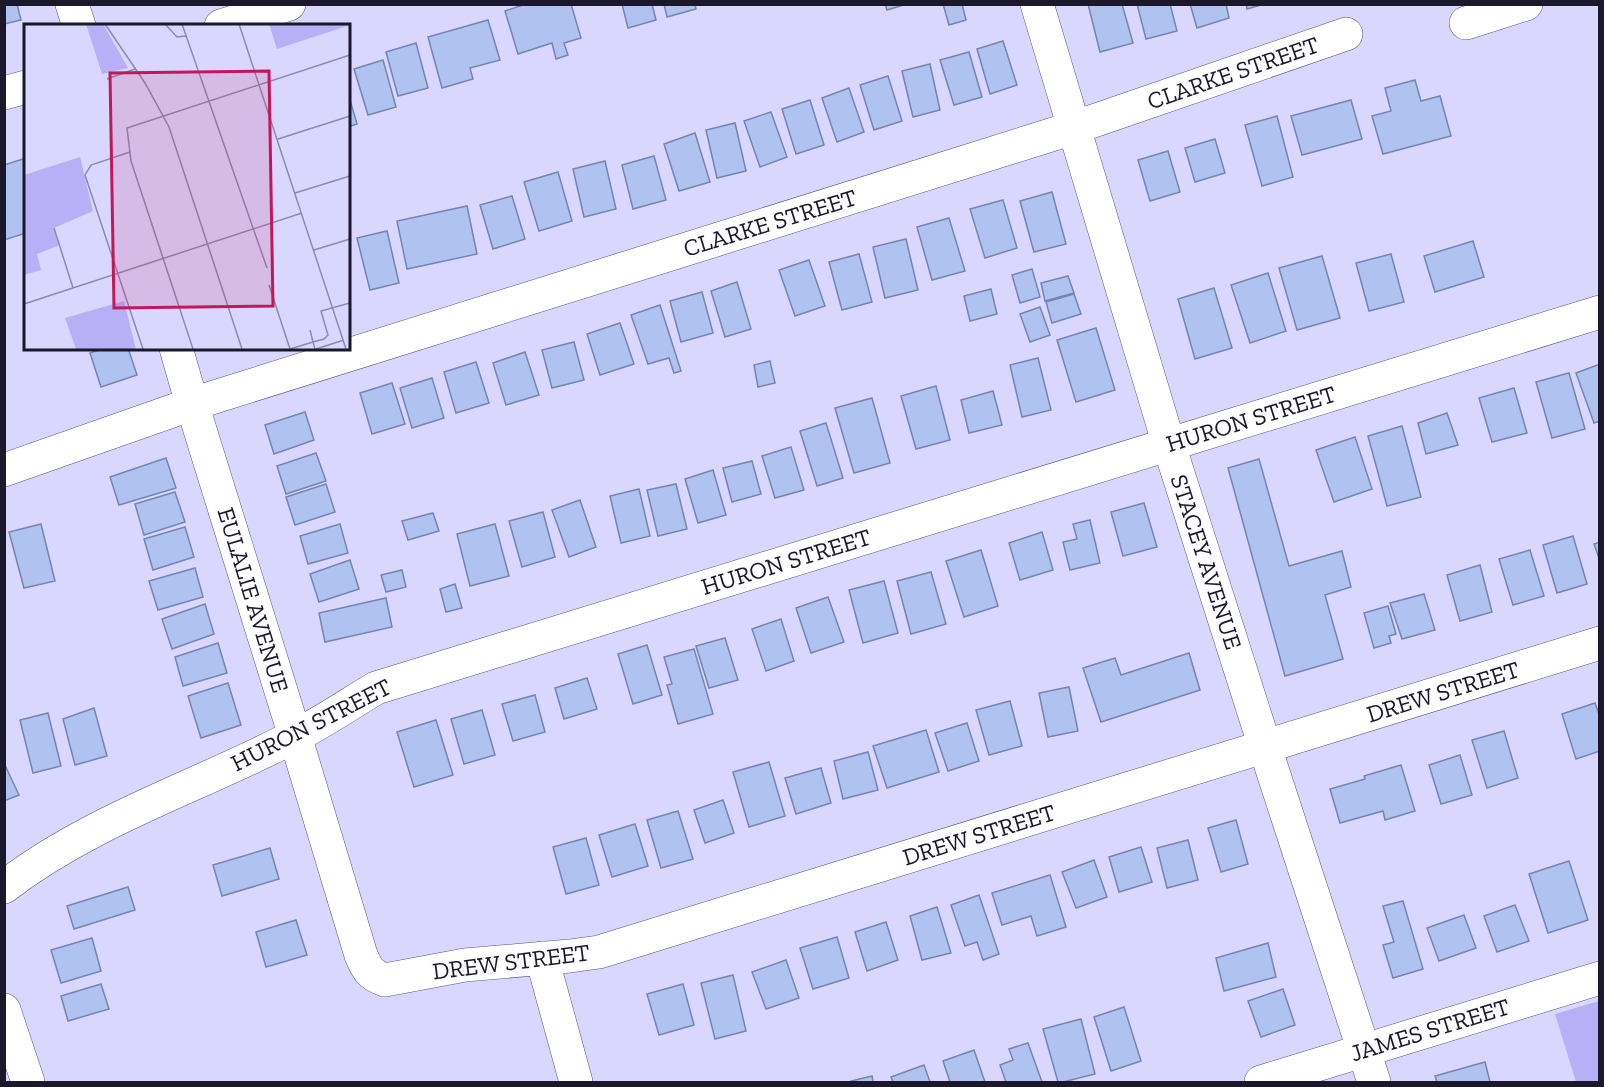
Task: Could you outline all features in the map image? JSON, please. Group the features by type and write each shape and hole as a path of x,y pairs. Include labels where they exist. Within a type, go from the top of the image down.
{"street":[{"path":"72,4 78,24"},
{"path":"227,24 289,4"},
{"name":"STACEY AVENUE","path":"1037,4 1169,445 1374,1083"},
{"path":"1466,23 1527,4"},
{"name":"CLARKE STREET","path":"4,470 192,404 1073,128 1346,34"},
{"path":"4,93 24,88"},
{"name":"HURON STREET","path":"4,887 69,845 118,819 295,736 376,688 1599,312"},
{"name":"EULALIE AVENUE","path":"177,350 361,955"},
{"name":"DREW STREET","path":"361,955 374,976 385,980 465,965 599,952 1599,643"},
{"path":"542,958 576,1083"},
{"name":"JAMES STREET","path":"1261,1083 1599,978"},
{"path":"4,1010 28,1083"}],"shaded area":[{"path":"1599,1001 1599,1082 1576,1082 1555,1014"}],"building":[{"path":"4,4 17,4 21,20 4,24"},
{"path":"526,4 571,4 581,38 564,43 568,55 556,59 552,43 518,54 505,11"},
{"path":"622,4 652,4 656,20 628,28"},
{"path":"664,4 695,4 696,9 667,17"},
{"path":"885,4 903,4 904,5 887,10"},
{"path":"943,4 962,4 966,20 949,25"},
{"path":"1088,4 1122,4 1133,43 1100,52"},
{"path":"1137,4 1170,4 1177,31 1146,39"},
{"path":"1190,4 1226,4 1229,18 1197,28"},
{"path":"1246,4 1264,4 1247,9"},
{"path":"488,20 500,60 470,68 473,79 442,88 428,37"},
{"path":"1003,41 1017,85 990,94 977,49"},
{"path":"416,43 428,88 398,96 386,52"},
{"path":"969,52 982,97 954,105 940,60"},
{"path":"383,60 396,107 368,115 354,69"},
{"path":"930,64 940,110 913,117 902,71"},
{"path":"888,76 902,121 874,130 860,85"},
{"path":"1415,80 1421,101 1440,96 1451,136 1383,154 1372,116 1391,111 1385,88"},
{"path":"849,88 864,132 837,142 822,98"},
{"path":"350,100 357,124 350,126"},
{"path":"810,100 824,145 796,154 782,109"},
{"path":"1351,100 1362,139 1302,155 1291,116"},
{"path":"771,112 787,157 760,167 744,121"},
{"path":"1277,116 1293,177 1262,186 1245,125"},
{"path":"735,123 746,171 717,178 706,130"},
{"path":"695,133 710,182 679,191 664,144"},
{"path":"1215,139 1225,173 1195,182 1185,148"},
{"path":"1168,151 1180,192 1150,201 1138,160"},
{"path":"654,156 666,200 633,209 622,165"},
{"path":"24,159 24,234 4,240 4,165"},
{"path":"605,161 616,209 584,217 573,169"},
{"path":"558,172 572,221 539,231 524,182"},
{"path":"1052,192 1066,244 1034,252 1020,201"},
{"path":"512,196 525,239 493,249 480,205"},
{"path":"1003,200 1017,248 985,258 970,209"},
{"path":"467,206 477,254 407,269 397,221"},
{"path":"949,218 965,271 932,280 917,227"},
{"path":"387,231 399,283 370,290 357,238"},
{"path":"906,239 918,290 885,298 873,247"},
{"path":"1473,241 1484,277 1435,292 1424,256"},
{"path":"859,254 872,302 842,310 829,262"},
{"path":"1391,254 1404,302 1369,311 1356,263"},
{"path":"1322,256 1340,318 1297,330 1279,268"},
{"path":"809,260 825,306 795,316 779,270"},
{"path":"1032,269 1040,297 1020,303 1012,275"},
{"path":"1268,273 1286,331 1250,343 1231,285"},
{"path":"1068,276 1074,293 1045,301 1041,283"},
{"path":"737,282 751,329 725,337 711,291"},
{"path":"1214,288 1232,348 1195,359 1178,299"},
{"path":"991,289 997,314 970,321 964,296"},
{"path":"702,292 713,333 681,342 670,301"},
{"path":"1074,294 1081,314 1052,323 1046,302"},
{"path":"660,305 681,371 674,373 669,358 648,364 631,315"},
{"path":"1040,307 1050,335 1030,342 1020,314"},
{"path":"620,323 634,364 600,375 587,334"},
{"path":"1096,328 1115,390 1076,402 1057,340"},
{"path":"574,342 584,380 552,388 542,350"},
{"path":"98,350 129,350 137,375 101,387 90,353"},
{"path":"525,352 539,395 506,405 493,363"},
{"path":"1038,358 1051,410 1022,417 1010,365"},
{"path":"770,361 775,383 758,387 754,365"},
{"path":"476,362 489,403 456,413 444,372"},
{"path":"1600,364 1600,421 1594,423 1576,373"},
{"path":"1569,373 1585,429 1552,438 1536,382"},
{"path":"432,378 444,418 412,428 400,388"},
{"path":"392,383 405,424 372,434 360,393"},
{"path":"936,386 950,440 916,449 901,396"},
{"path":"1514,388 1527,433 1492,442 1479,398"},
{"path":"993,391 1002,425 969,433 961,400"},
{"path":"872,398 890,463 854,473 835,408"},
{"path":"305,412 314,440 274,454 265,425"},
{"path":"1447,413 1458,445 1426,454 1418,423"},
{"path":"826,423 843,478 817,486 800,431"},
{"path":"1402,426 1421,497 1387,506 1368,436"},
{"path":"1355,437 1372,489 1334,502 1316,450"},
{"path":"791,447 804,490 775,498 762,456"},
{"path":"316,453 326,481 286,494 277,466"},
{"path":"166,458 176,488 119,505 110,477"},
{"path":"1259,459 1289,566 1342,551 1351,587 1325,595 1343,659 1285,676 1228,468"},
{"path":"752,461 761,494 732,502 723,468"},
{"path":"713,470 726,515 698,523 685,479"},
{"path":"326,484 335,512 295,525 286,497"},
{"path":"676,484 687,529 658,536 647,490"},
{"path":"639,489 650,536 621,543 610,496"},
{"path":"175,492 185,522 144,535 135,504"},
{"path":"580,500 596,547 569,557 552,510"},
{"path":"1144,503 1157,547 1123,556 1111,512"},
{"path":"543,512 555,557 522,567 509,521"},
{"path":"433,513 439,531 408,540 402,521"},
{"path":"1090,520 1100,563 1070,570 1063,542 1077,539 1073,524"},
{"path":"41,524 55,581 24,588 9,532"},
{"path":"340,524 348,553 308,564 300,536"},
{"path":"495,524 509,576 470,586 457,534"},
{"path":"185,527 194,557 153,570 144,539"},
{"path":"1042,532 1053,570 1020,580 1009,543"},
{"path":"1573,536 1587,584 1557,593 1543,545"},
{"path":"1600,542 1600,561 1594,544"},
{"path":"981,550 998,606 964,617 946,561"},
{"path":"1530,550 1544,596 1513,605 1499,559"},
{"path":"350,560 359,589 319,602 310,574"},
{"path":"1480,565 1492,612 1460,621 1447,575"},
{"path":"195,568 203,597 158,610 149,581"},
{"path":"402,570 406,587 386,592 381,575"},
{"path":"931,572 946,624 911,634 897,581"},
{"path":"884,581 898,633 863,643 849,590"},
{"path":"455,584 462,608 446,612 440,589"},
{"path":"1424,594 1435,630 1402,639 1390,603"},
{"path":"828,597 844,642 811,653 796,608"},
{"path":"386,598 392,627 325,642 319,613"},
{"path":"205,604 214,634 172,649 162,619"},
{"path":"1388,606 1396,634 1389,636 1391,643 1374,648 1364,613"},
{"path":"781,619 794,661 766,671 752,629"},
{"path":"725,638 738,680 709,688 696,646"},
{"path":"218,643 227,673 183,686 175,657"},
{"path":"647,645 662,695 633,704 618,654"},
{"path":"694,649 713,714 678,724 667,685 672,684 664,657"},
{"path":"1189,653 1200,690 1101,722 1083,668 1115,658 1121,675"},
{"path":"587,678 597,709 564,719 555,688"},
{"path":"228,683 241,725 201,738 188,696"},
{"path":"1069,687 1078,731 1048,737 1039,693"},
{"path":"535,695 545,732 513,741 502,704"},
{"path":"1010,701 1022,746 989,755 976,710"},
{"path":"1595,703 1600,717 1600,751 1576,759 1562,714"},
{"path":"94,708 107,756 75,765 63,719"},
{"path":"482,710 495,755 464,764 451,719"},
{"path":"48,713 61,766 33,773 20,720"},
{"path":"436,720 453,775 414,787 397,732"},
{"path":"967,723 979,761 948,771 935,733"},
{"path":"926,730 939,772 887,788 873,746"},
{"path":"1504,731 1518,778 1487,788 1472,740"},
{"path":"868,752 878,790 843,799 834,761"},
{"path":"1460,755 1472,795 1441,804 1429,765"},
{"path":"769,762 785,816 749,827 733,772"},
{"path":"4,763 19,795 4,801"},
{"path":"1401,765 1415,811 1385,820 1383,811 1340,823 1330,789"},
{"path":"821,768 831,803 796,814 785,778"},
{"path":"723,800 734,833 705,843 694,810"},
{"path":"678,811 693,859 661,868 647,820"},
{"path":"1236,820 1248,864 1221,872 1208,828"},
{"path":"635,824 648,866 612,877 599,835"},
{"path":"586,838 599,885 566,894 553,847"},
{"path":"1188,840 1198,880 1167,888 1157,848"},
{"path":"1141,847 1152,882 1119,892 1109,857"},
{"path":"270,848 279,879 222,896 213,865"},
{"path":"1094,860 1107,897 1076,908 1062,872"},
{"path":"1569,861 1588,920 1548,933 1529,874"},
{"path":"1050,875 1066,927 1037,936 1031,916 1002,925 992,893"},
{"path":"128,887 135,910 74,929 67,906"},
{"path":"979,895 999,954 983,960 977,942 965,946 951,905"},
{"path":"1403,901 1423,969 1393,978 1383,945 1394,942 1383,906"},
{"path":"1515,905 1529,941 1497,952 1484,916"},
{"path":"937,907 951,953 922,960 910,916"},
{"path":"1464,915 1476,948 1439,961 1427,928"},
{"path":"296,920 307,955 266,967 256,932"},
{"path":"886,922 898,960 867,971 855,932"},
{"path":"837,937 849,978 813,989 800,948"},
{"path":"92,938 101,971 61,983 51,950"},
{"path":"1268,943 1276,977 1224,991 1216,958"},
{"path":"786,960 799,998 766,1009 752,972"},
{"path":"733,975 746,1031 715,1039 701,983"},
{"path":"101,984 109,1009 68,1021 61,996"},
{"path":"683,984 694,1025 659,1035 647,994"},
{"path":"1283,989 1295,1025 1261,1037 1248,1001"},
{"path":"1124,1007 1141,1061 1111,1071 1094,1017"},
{"path":"1081,1019 1095,1074 1058,1082 1043,1029"},
{"path":"1028,1043 1042,1082 1006,1082 1000,1065 1013,1060 1009,1049"},
{"path":"974,1050 985,1082 950,1082 943,1061"},
{"path":"1485,1062 1490,1082 1437,1082 1435,1076"},
{"path":"924,1065 930,1082 893,1082 891,1077"},
{"path":"872,1076 873,1082 851,1082 851,1081"}]}
